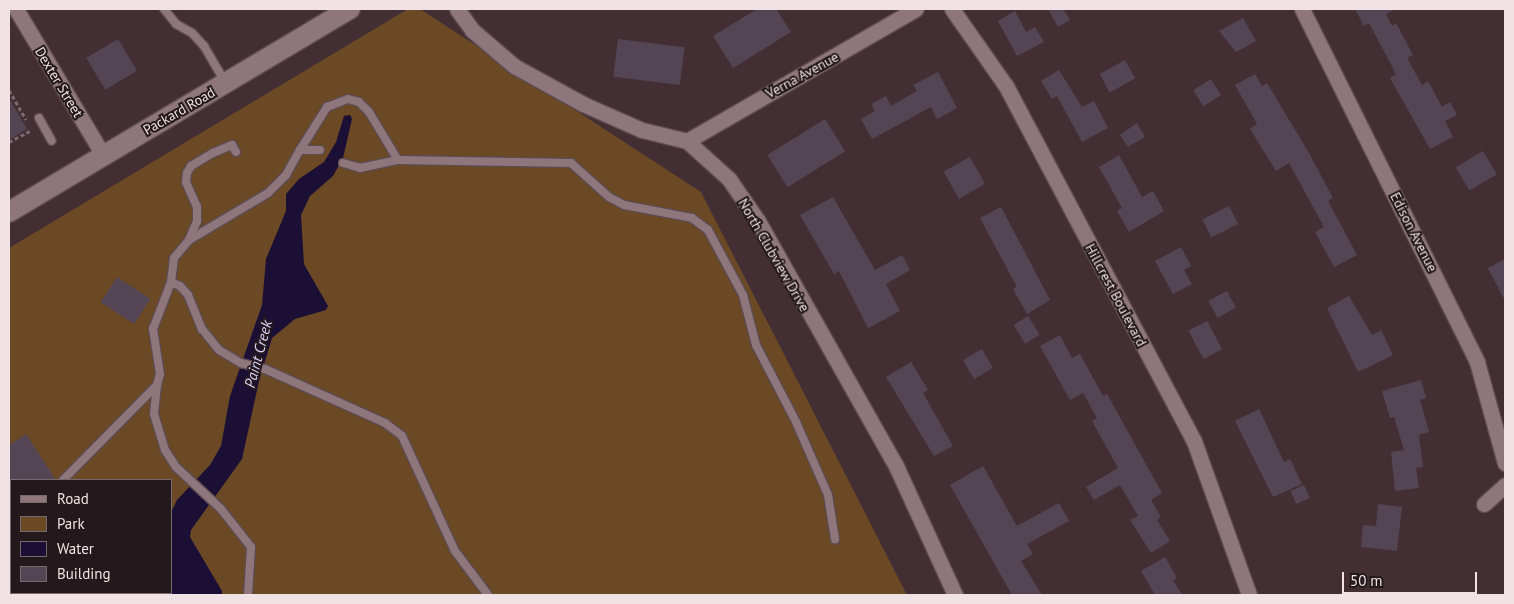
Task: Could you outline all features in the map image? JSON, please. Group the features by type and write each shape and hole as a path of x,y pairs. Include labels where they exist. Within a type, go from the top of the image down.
{"main road":[{"name":"Packard Road","path":"9,212 226,84 343,11"}],"street":[{"name":"Dexter Street","path":"16,9 103,155"},
{"path":"456,9 472,30 514,66 583,104 642,130 687,140"},
{"name":"Verna Avenue","path":"687,140 916,9"},
{"name":"Hillcrest Boulevard","path":"952,9 1006,86 1194,441 1249,595"},
{"name":"Edison Avenue","path":"1302,9 1477,362 1505,463"},
{"name":"North Clubview Drive","path":"687,140 728,179 758,221 896,466 955,595"},
{"path":"1484,504 1505,485"}],"lane":[{"path":"164,9 176,24 192,33 204,46 226,84"},
{"path":"189,240 268,193 286,175 327,107 348,99 359,102 369,112 398,160"},
{"path":"39,118 52,141"},
{"path":"236,152 232,145 213,153 191,166 187,174 186,182 197,207 197,221 189,240 174,258 171,282 153,328 160,374 154,414 157,431 176,468 246,538 251,548 248,595"},
{"path":"300,150 320,150"},
{"path":"343,163 360,168 398,160 571,162 609,197 624,205 692,218 708,230 743,295 756,346 796,422 828,495 835,539"},
{"path":"171,282 188,295 208,340 241,363 265,369 385,422 402,436 455,551 488,595"},
{"path":"64,479 157,385"}],"path":[{"path":"9,90 36,137"},
{"path":"9,142 32,129"}],"green space":[{"path":"408,9 420,9 701,192 907,595 9,595 9,248"}],"water":[{"name":"Paint Creek","path":"350,115 352,119 343,158 333,176 310,196 301,215 304,264 328,306 326,310 295,319 272,338 259,381 242,459 191,530 190,537 222,591 222,595 152,595 172,594 172,510 177,500 210,465 221,446 230,396 262,305 266,259 286,211 286,194 299,179 324,162 336,142 344,116"}],"building":[{"path":"757,9 776,9 791,32 733,68 713,36"},
{"path":"1048,9 1063,9 1070,20 1058,27"},
{"path":"1355,9 1396,9 1386,14 1392,26 1396,23 1413,55 1407,58 1422,85 1428,81 1442,107 1450,102 1457,115 1445,121 1453,137 1430,149 1390,78 1396,74 1369,23 1364,26"},
{"path":"1015,11 1026,32 1035,27 1044,42 1017,56 998,21"},
{"path":"1243,18 1256,41 1236,52 1219,31"},
{"path":"118,39 137,71 105,90 86,58"},
{"path":"618,39 685,47 680,85 613,77"},
{"path":"1125,60 1135,78 1110,92 1100,74"},
{"path":"1059,70 1082,107 1094,101 1108,128 1082,142 1057,96 1052,99 1041,81"},
{"path":"938,72 957,108 937,119 931,107 872,139 861,119 875,111 871,104 886,96 891,106 917,91 913,85"},
{"path":"1255,74 1262,86 1267,83 1309,153 1333,198 1328,201 1357,255 1334,267 1315,232 1324,227 1289,163 1276,171 1250,129 1257,124 1235,85"},
{"path":"1211,79 1221,95 1203,106 1193,90"},
{"path":"9,98 27,129 9,140"},
{"path":"825,119 845,151 787,187 767,155"},
{"path":"1137,123 1145,137 1128,147 1120,135"},
{"path":"1483,151 1497,174 1469,191 1456,167"},
{"path":"1119,155 1142,197 1153,191 1164,211 1129,232 1117,211 1122,208 1099,167"},
{"path":"970,157 985,184 959,199 944,172"},
{"path":"833,197 875,270 902,255 910,270 886,284 900,311 868,328 839,271 834,274 800,215"},
{"path":"1229,206 1238,224 1211,237 1202,220"},
{"path":"1001,207 1050,300 1027,314 1013,289 1017,287 980,218"},
{"path":"1181,247 1191,266 1184,270 1192,284 1173,294 1155,261"},
{"path":"1505,259 1505,301 1488,268"},
{"path":"117,277 151,299 134,324 101,302"},
{"path":"1227,291 1236,308 1217,318 1208,301"},
{"path":"1349,296 1372,335 1381,330 1393,355 1358,372 1327,308"},
{"path":"1028,316 1040,335 1025,344 1014,325"},
{"path":"1207,321 1222,349 1203,359 1188,331"},
{"path":"1060,335 1072,358 1080,354 1103,396 1107,394 1162,493 1151,500 1161,517 1157,520 1170,541 1151,553 1130,520 1138,516 1120,485 1094,500 1086,487 1118,468 1092,421 1097,418 1083,393 1070,400 1040,346"},
{"path":"982,349 993,368 974,379 963,360"},
{"path":"911,362 928,390 923,393 953,446 934,456 886,377"},
{"path":"1421,380 1426,398 1420,400 1429,432 1419,435 1423,467 1416,468 1419,488 1395,491 1391,452 1404,450 1394,417 1390,418 1382,391"},
{"path":"1259,409 1284,462 1290,459 1302,484 1273,497 1235,421"},
{"path":"26,434 55,479 9,480 9,445"},
{"path":"983,466 1017,526 1059,503 1069,521 1027,544 1033,554 1021,561 1042,595 1012,595 950,485"},
{"path":"1304,485 1310,498 1296,504 1290,491"},
{"path":"1378,504 1402,507 1397,551 1361,547 1363,525 1376,526"},
{"path":"1165,557 1177,578 1173,580 1182,595 1155,595 1141,571"}]}
